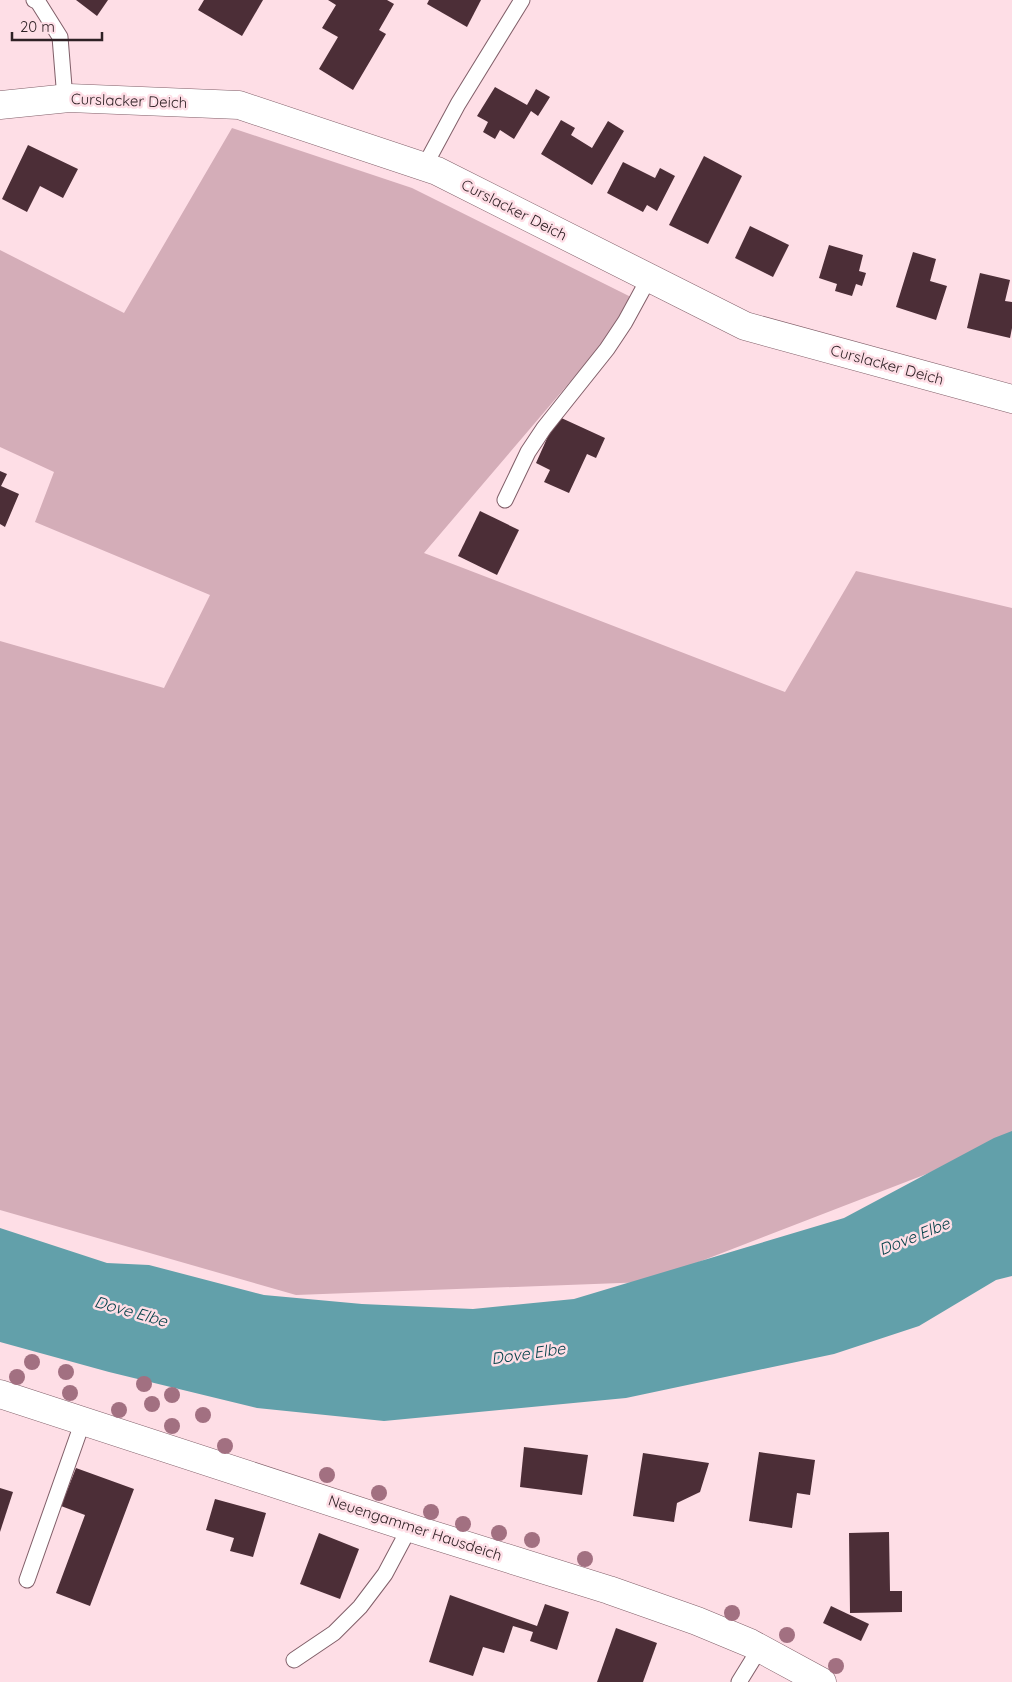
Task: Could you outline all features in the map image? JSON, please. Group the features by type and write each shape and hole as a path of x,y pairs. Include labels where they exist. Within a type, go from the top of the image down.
{"street":[{"name":"Curslacker Deich","path":"0,105 65,99 239,105 446,176 745,326 1012,399"},
{"name":"Neuengammer Hausdeich","path":"0,1394 610,1590 697,1621 760,1648 822,1682"}],"lane":[{"path":"34,0 38,2 60,37 65,99"},
{"path":"424,167 458,104 522,0"},
{"path":"505,500 528,452 607,349 625,322 649,278"},
{"path":"27,1580 82,1421"},
{"path":"294,1660 334,1633 360,1607 385,1574 410,1527"},
{"path":"739,1682 760,1648"}],"shaded area":[{"path":"232,128 412,188 639,301 424,553 785,692 856,571 1012,608 1012,1141 647,1282 296,1295 0,1210 0,641 164,688 210,595 35,522 54,472 0,447 0,250 124,313"}],"water":[{"name":"Dove Elbe","path":"1012,1131 1012,1276 996,1280 919,1326 834,1354 626,1398 384,1421 257,1408 109,1372 0,1342 0,1228 107,1263 149,1265 264,1295 362,1304 473,1309 574,1299 844,1218 994,1138"}],"building":[{"path":"76,0 108,0 97,16"},
{"path":"204,0 263,0 242,36 198,10"},
{"path":"328,0 387,0 394,4 379,30 386,34 353,90 319,69 338,37 322,28 336,5"},
{"path":"429,0 481,0 467,27 427,4"},
{"path":"495,87 527,105 536,89 550,97 538,116 531,111 514,139 500,130 495,139 483,132 488,122 477,116"},
{"path":"561,120 575,128 571,135 592,148 608,121 624,131 592,185 541,154"},
{"path":"28,145 78,169 63,198 40,186 27,212 2,199"},
{"path":"704,156 742,176 708,244 669,225"},
{"path":"623,162 655,178 660,168 675,176 657,211 647,205 643,212 607,193"},
{"path":"750,226 789,245 773,277 735,258"},
{"path":"829,245 863,255 859,271 866,273 862,286 856,284 852,296 835,291 837,284 819,278"},
{"path":"913,252 936,259 930,281 947,286 936,320 896,307"},
{"path":"980,273 1010,280 1005,301 1012,302 1010,338 967,328"},
{"path":"557,416 605,438 596,458 587,454 569,493 544,482 550,470 536,463"},
{"path":"0,471 7,474 1,486 19,494 5,527 0,524"},
{"path":"480,511 519,530 497,575 458,556"},
{"path":"524,1447 588,1455 582,1495 520,1487"},
{"path":"759,1452 815,1460 810,1495 797,1493 792,1528 749,1521"},
{"path":"643,1453 709,1463 700,1492 677,1503 674,1522 633,1516"},
{"path":"76,1468 134,1489 90,1606 56,1593 85,1515 61,1506"},
{"path":"0,1488 13,1492 0,1532"},
{"path":"215,1499 266,1513 253,1557 230,1551 234,1538 206,1530"},
{"path":"889,1532 890,1591 902,1591 902,1612 850,1613 849,1533"},
{"path":"319,1533 359,1549 340,1599 300,1584"},
{"path":"450,1595 537,1626 545,1604 569,1612 557,1650 530,1641 533,1632 513,1626 504,1653 483,1647 473,1676 429,1662"},
{"path":"831,1606 869,1624 861,1641 823,1623"},
{"path":"616,1628 657,1643 643,1682 597,1682"}]}
